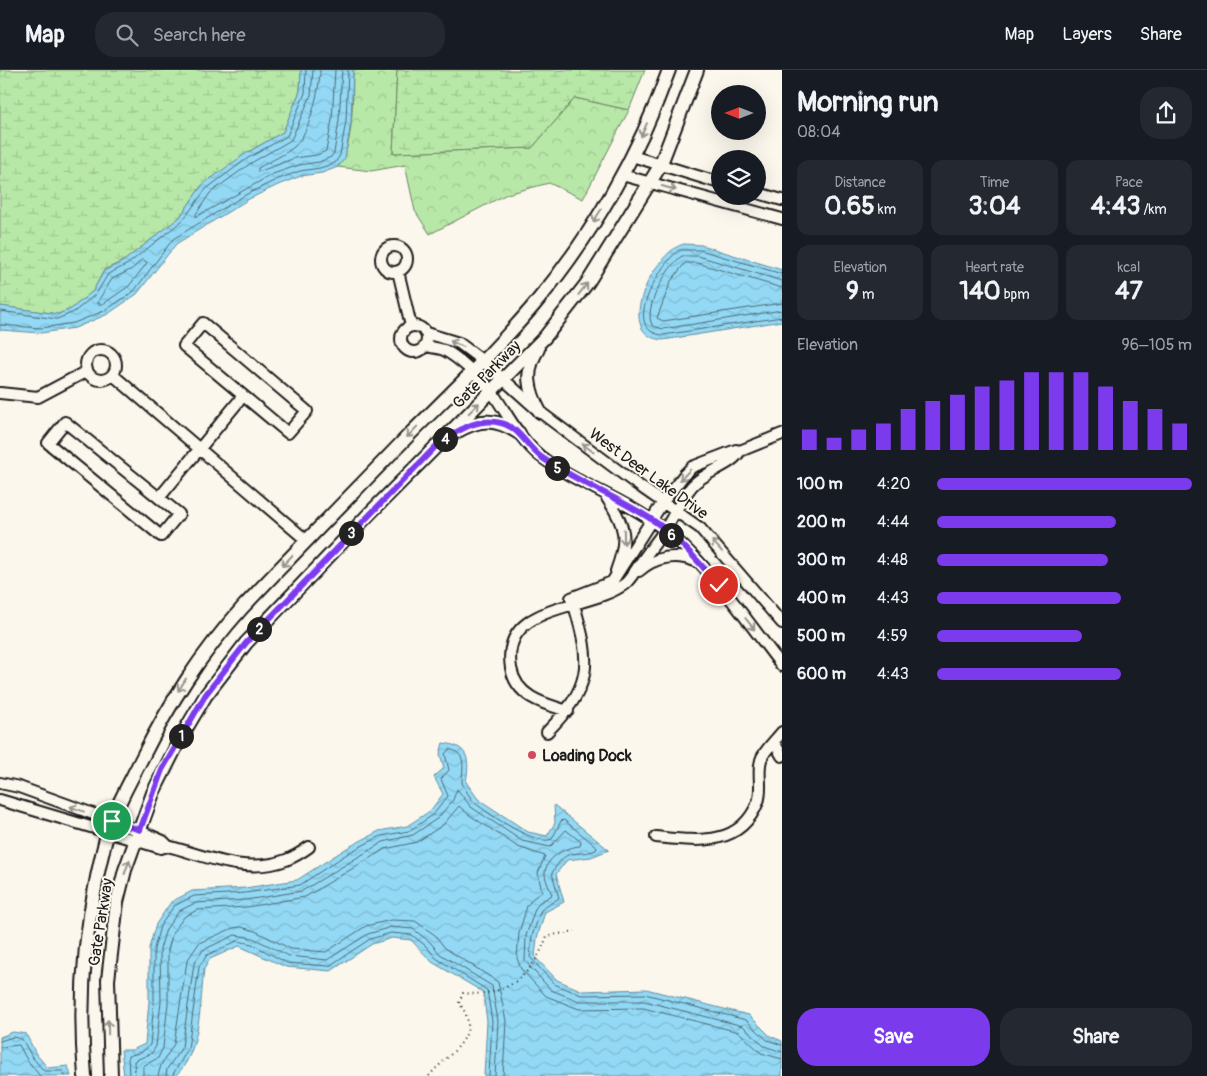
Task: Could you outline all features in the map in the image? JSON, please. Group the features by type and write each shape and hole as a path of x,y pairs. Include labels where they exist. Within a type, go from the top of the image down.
{"main road":[{"name":"Gate Parkway","path":"85,1076 81,1026 85,949 89,914 110,827 159,725 183,682 221,632 306,540 483,361 535,304 561,270 622,175 669,70"},
{"name":"Gate Parkway","path":"110,1076 108,1006 110,952 117,902 138,835 162,770 206,694 246,643 441,441 546,338 588,282 660,166 697,70"},
{"path":"540,412 531,395 529,378 534,356 546,338"},
{"path":"441,441 469,425 481,422 504,423 519,433"}],"street":[{"path":"632,156 711,180"},
{"path":"622,175 782,219"},
{"path":"766,195 782,200"},
{"path":"759,213 760,205"},
{"path":"398,271 411,326"},
{"path":"203,323 307,411 288,433 243,396 184,346 203,323"},
{"path":"425,346 426,333 420,327 411,326 402,334 404,346 414,352 425,346 444,350 472,372 491,391 519,433 538,455 569,476 653,521 665,530 719,585 782,666"},
{"name":"West Deer Lake Drive","path":"426,333 459,343 483,361 540,412 700,528 782,623"},
{"path":"101,349 114,356 117,366 113,375 99,380 90,376 87,371 88,356 101,349"},
{"path":"0,393 38,397 87,371"},
{"path":"113,375 306,540"},
{"path":"159,498 243,396"},
{"path":"65,422 159,498 179,514 161,536 48,443 65,422"},
{"path":"627,582 665,530 692,486 700,478 736,450 740,451 782,434"},
{"path":"568,711 528,697 512,674 510,654 515,635 527,623 539,615 612,582 653,521 663,502 692,468 722,460"},
{"path":"606,495 620,516 624,530 624,544 612,582"},
{"path":"572,601 613,591 657,559 685,556 698,562"},
{"path":"547,732 568,711 584,677 586,660 583,635 572,601"},
{"path":"656,838 701,841 717,839 743,827 759,801 762,758 782,732"},
{"path":"774,742 782,756"},
{"path":"0,783 19,787 110,827"},
{"path":"0,800 110,827 138,835 161,848 168,846 228,864 247,866 285,861 309,848"}],"path":[{"path":"429,1076 458,1048 466,1036 469,1026 468,1017 459,1002 463,993 472,994 501,989 518,980 530,970 541,954 547,936 575,931"}],"green space":[{"path":"0,70 301,70 300,91 283,132 248,152 202,185 180,217 125,260 104,270 93,291 71,309 58,314 0,306"},
{"path":"353,70 397,70 393,153 532,148 575,98 629,110 583,199 549,183 507,194 430,234 415,211 405,165 371,171 338,167 350,134"},
{"path":"397,70 645,70 629,110 575,98 532,148 393,153"}],"water":[{"path":"301,70 353,70 351,122 345,158 338,167 322,173 301,176 278,185 249,199 176,244 137,294 108,314 75,328 41,333 0,330 0,306 58,314 71,309 93,291 104,271 125,260 180,217 202,185 245,154 283,132 300,91"},
{"path":"684,244 701,245 782,270 782,321 663,340 648,335 640,324 639,309 643,293 661,261 673,250"},
{"path":"443,743 458,747 466,755 468,767 466,782 478,799 528,832 547,836 555,823 554,805 609,850 591,857 567,860 556,874 564,902 545,912 537,938 535,957 557,980 583,991 646,989 749,1015 770,1036 782,1041 782,1076 484,1076 487,1021 483,992 432,962 411,940 392,938 372,944 331,971 286,967 239,946 210,959 204,969 195,1041 184,1066 175,1076 124,1076 121,1050 132,1050 145,1044 149,1002 149,948 156,924 171,902 192,891 245,888 297,880 347,848 379,831 407,826 430,811 443,794 434,777 444,768 440,754"},
{"path":"13,1032 26,1034 36,1054 48,1068 68,1066 71,1076 0,1076 0,1037"}],"place":[{"name":"Loading Dock","path":"532,755"}],"route":[{"path":"112,821 140,830 162,770 206,694 246,643 441,441 469,425 491,421 504,423 519,433 538,455 569,476 653,521 680,543 719,585"}]}
